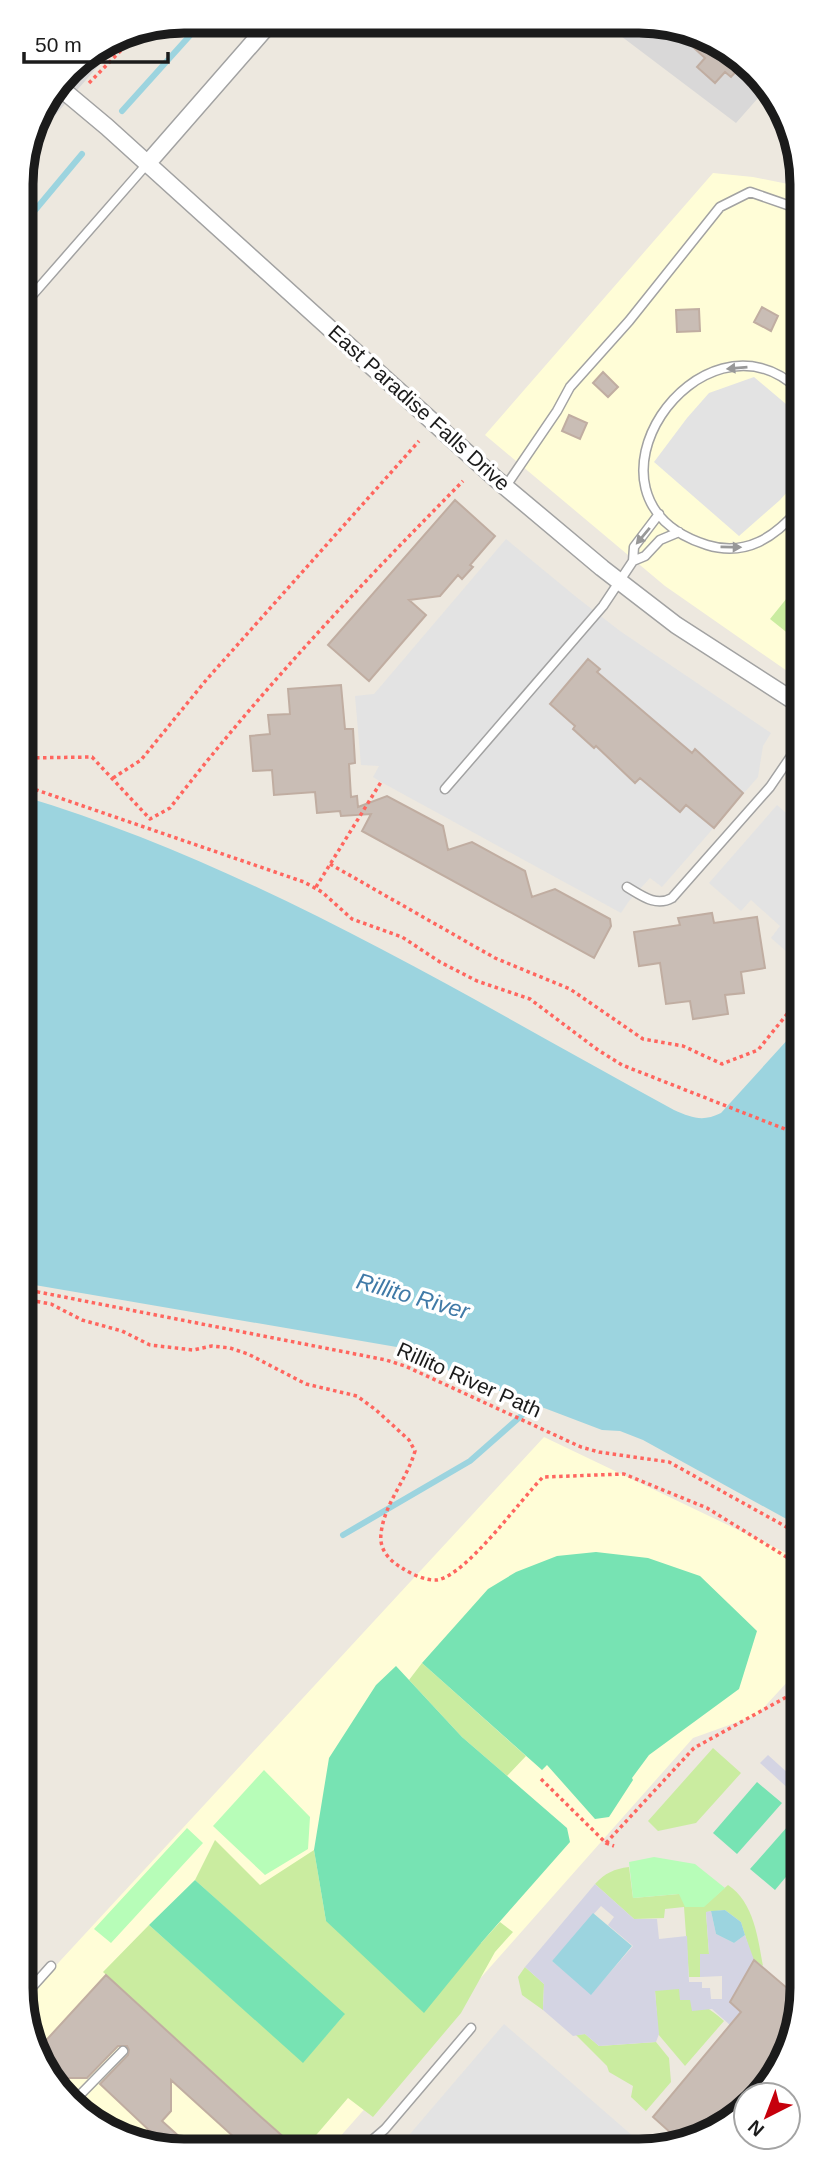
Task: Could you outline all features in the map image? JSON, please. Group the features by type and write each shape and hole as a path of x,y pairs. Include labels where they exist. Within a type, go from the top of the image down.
{"street":[{"path":"147,164 261,34"},
{"name":"East Paradise Falls Drive","path":"65,92 506,486 620,582 676,625 790,698"}],"lane":[{"path":"34,293 147,164"},
{"path":"506,486 557,411 570,387 629,321 720,207 750,192 790,206"},
{"path":"790,384 774,374 749,366 719,370 704,376 679,393 658,419 651,431 643,459 647,489 659,514 679,532 709,545 726,549 743,548 770,537 790,518"},
{"path":"445,789 582,631 620,582 633,561 634,547 659,514"},
{"path":"633,561 645,556 660,540 679,532"},
{"path":"627,887 653,901 667,901 672,898 771,787 790,759"},
{"path":"33,1986 51,1966"},
{"path":"373,2139 471,2028"},
{"path":"79,2095 123,2051"}],"path":[{"path":"89,82 125,46"},
{"path":"113,778 141,760 207,679 419,441"},
{"path":"34,758 92,757 150,819 170,808 315,636 374,571 463,481"},
{"path":"315,888 381,782"},
{"path":"34,789 315,888 352,919 402,937 458,972 530,999 622,1065 789,1131"},
{"path":"330,864 495,958 570,989 643,1039 683,1046 722,1064 758,1051 790,1011"},
{"name":"Rillito River Path","path":"33,1291 386,1360 405,1366 581,1447 599,1452 669,1461 789,1528"},
{"path":"33,1301 51,1304 82,1320 122,1331 150,1345 193,1350 212,1346 230,1348 248,1354 306,1384 357,1396 409,1440 415,1451 388,1509 380,1539 386,1557 418,1576 431,1580 441,1579 476,1554 543,1477 624,1474 707,1508 789,1559"},
{"path":"606,1843 694,1748 789,1696"},
{"path":"541,1779 606,1843 614,1846"}],"shaded area":[{"path":"617,33 678,38 731,65 760,95 736,123"},
{"path":"108,54 45,126 65,92 85,71"},
{"path":"713,173 790,184 790,673 665,586 485,435"},
{"path":"754,377 790,407 790,489 739,536 654,462 709,393"},
{"path":"506,539 620,631 771,733 763,746 758,777 662,887 650,878 621,913 381,782 373,777 379,766 361,765 355,696 374,694"},
{"path":"777,805 790,816 790,954 771,938 780,926 751,900 741,911 709,883"},
{"path":"544,1437 789,1554 789,1680 757,1715 693,1738 338,2139 185,2139 155,2136 127,2127 92,2107 65,2080 38,2027 33,1990"},
{"path":"768,1755 789,1774 789,1789 760,1763"},
{"path":"595,1884 634,1919 657,1919 659,1939 687,1936 689,1982 702,1982 702,1988 710,1988 711,1999 722,1999 722,1976 700,1977 700,1954 709,1954 706,1912 711,1911 716,1934 734,1943 745,1935 754,1960 730,2002 741,2012 730,2025 712,2009 692,2011 690,2000 680,2000 679,1989 655,1991 659,2034 656,2042 599,2046 585,2034 573,2036 543,2010 544,1984 525,1967","holes":["601,1906 614,1917 608,1925 633,1946 591,1994 552,1961"]},
{"path":"504,2024 634,2137 632,2139 406,2139"}],"green space":[{"path":"790,594 790,635 770,619"},
{"path":"596,1552 648,1558 700,1576 757,1631 739,1689 649,1755 609,1817 595,1819 547,1765 542,1770 422,1663 488,1589 516,1572 557,1556"},
{"path":"422,1663 526,1756 507,1776 462,1737 409,1680"},
{"path":"396,1666 462,1737 567,1828 570,1842 481,1943 424,2013 326,1921 314,1850 329,1758 376,1685"},
{"path":"713,1748 741,1773 696,1823 658,1831 648,1821"},
{"path":"264,1770 310,1817 308,1849 265,1875 213,1826"},
{"path":"757,1782 782,1803 737,1854 713,1833"},
{"path":"789,1825 789,1873 775,1890 750,1869"},
{"path":"187,1828 203,1843 111,1943 94,1929"},
{"path":"215,1840 260,1885 314,1850 326,1921 481,1943 500,1922 513,1932 495,1952 461,2013 373,2117 348,2098 313,2139 286,2139 103,1972 149,1925 303,2062 344,2015 195,1880"},
{"path":"654,1857 695,1864 725,1888 704,1907 685,1907 679,1894 633,1898 629,1862"},
{"path":"629,1867 633,1898 679,1894 703,1907 728,1885 737,1892 749,1911 757,1933 763,1966 752,1958 741,1922 725,1910 706,1912 709,1954 700,1954 700,1977 689,1977 684,1907 665,1909 664,1918 634,1919 595,1884 610,1872"},
{"path":"195,1880 345,2014 303,2063 149,1925"},
{"path":"525,1967 544,1984 543,2010 522,1995 518,1977"},
{"path":"680,1988 724,2021 685,2066 658,2034 655,1990"},
{"path":"585,2034 599,2046 656,2042 669,2058 671,2082 646,2111 631,2097 633,2086 609,2072 607,2066 576,2035"}],"water":[{"name":"Rillito River","path":"34,800 192,858 274,895 436,978 674,1110 692,1117 703,1118 721,1113 790,1038 789,1521 643,1440 620,1431 602,1430 450,1372 420,1351 33,1285"},
{"path":"725,1910 741,1922 745,1935 734,1943 716,1934 711,1911"},
{"path":"593,1913 632,1946 591,1995 552,1961"}],"building":[{"path":"687,41 714,54 737,71 731,77 725,72 715,83 697,67 705,58"},
{"path":"762,307 778,316 771,331 754,322"},
{"path":"699,309 700,331 677,332 676,310"},
{"path":"603,372 618,387 608,397 593,383"},
{"path":"569,415 587,423 580,439 562,431"},
{"path":"455,500 495,536 470,565 473,567 462,579 458,575 440,596 409,600 426,615 369,681 328,645"},
{"path":"588,659 600,669 597,672 692,753 695,749 743,793 714,828 686,805 680,812 640,778 635,783 596,746 594,748 573,729 575,726 550,704"},
{"path":"341,685 345,729 353,729 355,763 349,764 351,797 357,796 358,807 387,796 443,826 448,850 472,842 525,871 532,897 555,889 610,919 611,926 594,958 362,831 371,814 341,816 340,811 317,813 315,792 274,795 272,770 253,771 250,736 270,734 268,715 290,714 288,689"},
{"path":"712,913 714,923 757,917 765,968 741,972 744,993 725,995 728,1014 693,1019 690,1001 666,1004 660,963 639,966 634,932 680,925 678,918"},
{"path":"754,1960 789,1990 787,2017 778,2045 757,2081 732,2081 731,2107 696,2127 673,2135 653,2117 741,2012 730,2002"},
{"path":"106,1975 286,2139 236,2139 171,2080 171,2111 162,2121 182,2139 149,2134 151,2132 100,2084 128,2055 127,2046 118,2046 87,2078 67,2078 60,2072 44,2043"}],"waterway":[{"path":"122,111 191,34"},
{"path":"34,211 82,154"},
{"path":"343,1535 470,1461 539,1400"}]}
